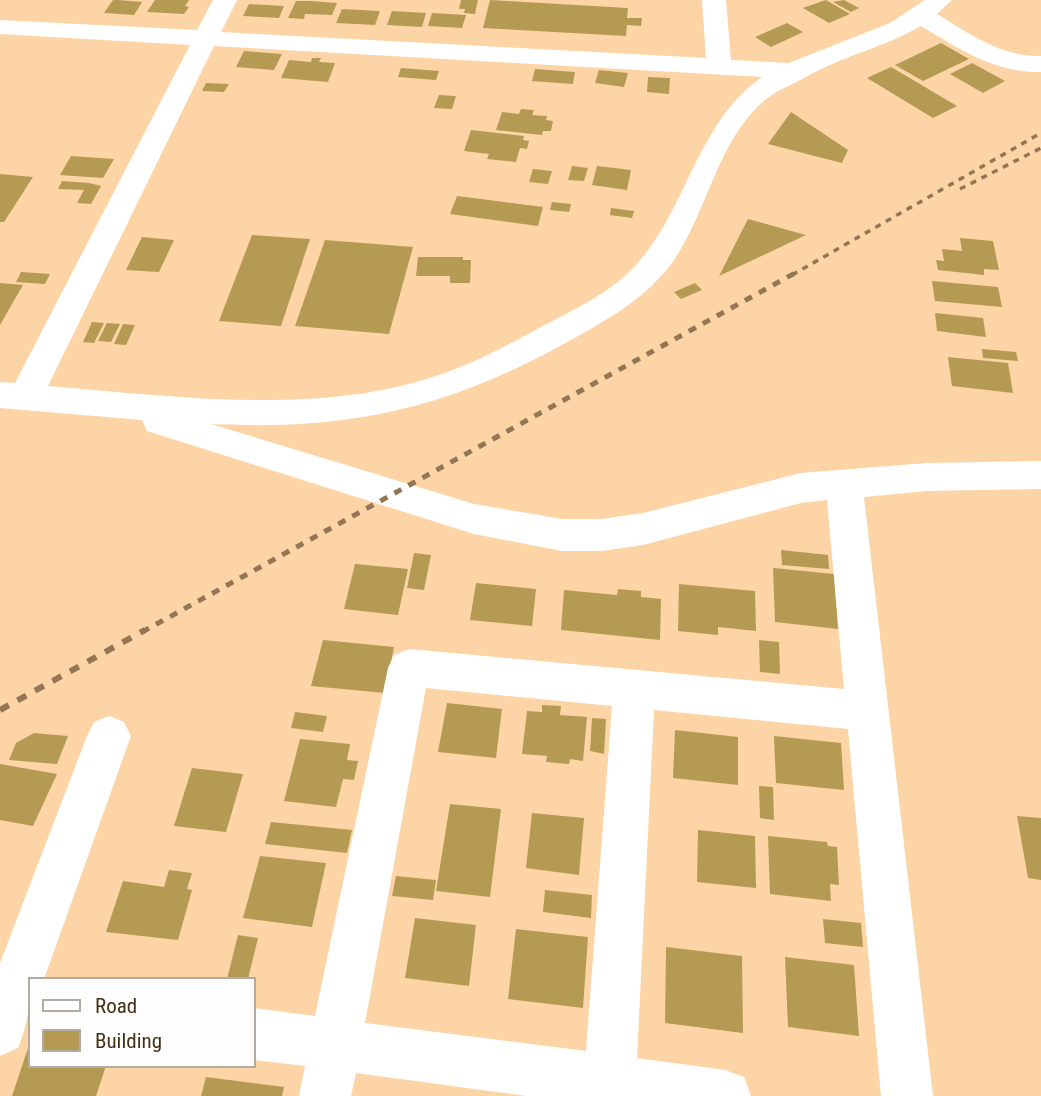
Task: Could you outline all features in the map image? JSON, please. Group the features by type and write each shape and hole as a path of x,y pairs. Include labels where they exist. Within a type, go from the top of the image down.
{"street":[{"path":"225,0 13,396 248,414 292,412 429,391 498,364 605,306 646,273 673,240 714,155 744,106 767,86 931,8 998,58 1017,64 1041,64"},
{"path":"714,0 719,66"},
{"path":"0,27 798,71"},
{"path":"66,400 163,424 474,519 530,531 602,535 643,529 802,488 927,477 1041,475"},
{"path":"844,485 865,711 907,1096"},
{"path":"325,1096 409,668 865,711"},
{"path":"610,1088 634,689"},
{"path":"13,1012 109,736"},
{"path":"256,1034 610,1088 725,1096"}],"building":[{"path":"113,0 142,2 134,15 104,13"},
{"path":"155,0 189,0 185,6 189,7 184,14 147,12"},
{"path":"461,0 478,0 475,14 464,13 465,9 459,9"},
{"path":"490,0 628,8 627,18 642,18 641,26 627,25 626,36 483,28"},
{"path":"826,0 850,14 829,23 803,8"},
{"path":"844,0 859,8 851,12 833,2"},
{"path":"296,1 337,3 332,15 305,14 304,19 288,18"},
{"path":"249,4 284,6 279,18 243,16"},
{"path":"342,9 380,11 375,25 336,23"},
{"path":"392,11 426,13 422,27 387,25"},
{"path":"432,13 466,15 462,28 428,26"},
{"path":"787,23 803,32 771,47 755,37"},
{"path":"941,43 969,59 923,81 895,65"},
{"path":"244,51 282,54 274,70 236,67"},
{"path":"312,58 321,58 319,62 335,63 328,82 281,78 289,60 311,62"},
{"path":"972,63 1005,81 983,93 950,74"},
{"path":"891,67 957,106 933,118 867,78"},
{"path":"401,68 439,71 436,80 398,77"},
{"path":"535,69 575,72 573,84 532,81"},
{"path":"599,70 628,73 624,87 595,83"},
{"path":"648,77 670,78 669,94 647,92"},
{"path":"206,83 229,84 224,92 202,91"},
{"path":"439,95 456,96 452,109 434,108"},
{"path":"521,109 534,110 532,115 547,116 546,120 553,121 551,131 543,131 542,135 496,130 502,112 519,114"},
{"path":"791,112 848,150 842,163 768,144"},
{"path":"471,130 524,136 523,140 529,141 527,149 520,148 516,162 487,159 489,154 464,151"},
{"path":"71,156 114,159 103,178 60,175"},
{"path":"572,166 588,168 584,181 568,180"},
{"path":"597,166 631,170 627,190 592,185"},
{"path":"533,169 552,171 548,184 529,182"},
{"path":"0,174 33,177 4,222 0,222"},
{"path":"62,181 101,186 91,204 77,203 84,190 58,189"},
{"path":"457,196 543,207 538,226 450,214"},
{"path":"552,202 571,204 569,212 550,210"},
{"path":"611,208 634,211 632,218 610,215"},
{"path":"748,219 806,235 719,276"},
{"path":"252,235 310,239 281,326 219,321"},
{"path":"142,237 174,240 159,272 126,270"},
{"path":"960,238 993,241 999,270 984,269 984,275 938,270 936,260 944,261 942,249 962,251"},
{"path":"325,240 413,247 389,334 295,326"},
{"path":"418,257 463,257 463,260 471,260 470,283 450,283 450,276 416,276"},
{"path":"21,272 50,274 45,284 16,282"},
{"path":"932,281 998,287 1002,307 935,301"},
{"path":"0,283 23,285 0,325"},
{"path":"695,283 702,290 681,299 674,292"},
{"path":"935,313 983,318 986,337 937,331"},
{"path":"92,322 104,323 94,343 83,342"},
{"path":"107,323 120,324 111,342 98,341"},
{"path":"123,324 135,325 126,345 114,344"},
{"path":"982,349 1016,352 1018,361 983,358"},
{"path":"948,357 1008,363 1013,393 952,386"},
{"path":"781,550 828,555 829,569 782,565"},
{"path":"414,553 431,555 424,590 407,588"},
{"path":"355,564 408,569 398,615 344,609"},
{"path":"773,568 834,574 838,629 775,622"},
{"path":"476,583 536,589 532,626 470,620"},
{"path":"679,584 755,591 756,631 718,627 718,635 678,631"},
{"path":"618,589 641,591 641,597 661,599 660,640 561,630 564,590 617,595"},
{"path":"323,640 394,647 385,693 311,686"},
{"path":"759,640 779,642 780,674 760,672"},
{"path":"447,703 502,709 496,758 438,752"},
{"path":"542,705 561,706 560,715 587,717 583,761 570,759 569,764 546,762 547,756 522,754 527,711 542,712"},
{"path":"295,712 327,716 323,732 291,728"},
{"path":"592,718 606,719 604,754 590,751"},
{"path":"675,730 738,737 738,785 673,778"},
{"path":"34,733 68,736 57,764 9,760 16,743"},
{"path":"774,736 841,743 844,790 776,783"},
{"path":"300,739 350,744 347,760 358,761 354,780 343,779 336,807 284,801"},
{"path":"0,764 57,774 33,826 0,820"},
{"path":"192,768 243,774 226,832 174,826"},
{"path":"759,786 773,787 774,820 760,818"},
{"path":"450,804 501,809 490,897 436,891"},
{"path":"532,813 584,818 579,875 526,868"},
{"path":"1017,816 1041,818 1041,880 1028,878"},
{"path":"271,822 352,830 347,853 265,844"},
{"path":"698,830 755,836 756,888 697,882"},
{"path":"768,836 827,842 828,846 837,847 839,885 830,884 831,901 770,894"},
{"path":"260,856 326,863 312,927 243,918"},
{"path":"169,870 192,873 187,889 192,890 178,940 106,932 123,881 164,887"},
{"path":"396,876 436,880 433,900 392,896"},
{"path":"545,890 592,895 591,918 543,912"},
{"path":"415,918 476,925 469,986 405,978"},
{"path":"823,919 861,923 863,947 825,943"},
{"path":"516,929 588,937 583,1008 508,999"},
{"path":"238,935 258,938 248,977 228,977"},
{"path":"666,947 742,956 743,1033 665,1023"},
{"path":"785,957 854,965 859,1036 788,1027"},
{"path":"28,1048 28,1068 105,1068 96,1096 12,1096"},
{"path":"206,1077 284,1087 282,1096 201,1096"}],"railway":[{"path":"792,275 1041,133"},
{"path":"960,189 1041,148"},
{"path":"142,632 795,273"},
{"path":"0,710 145,630"}]}
